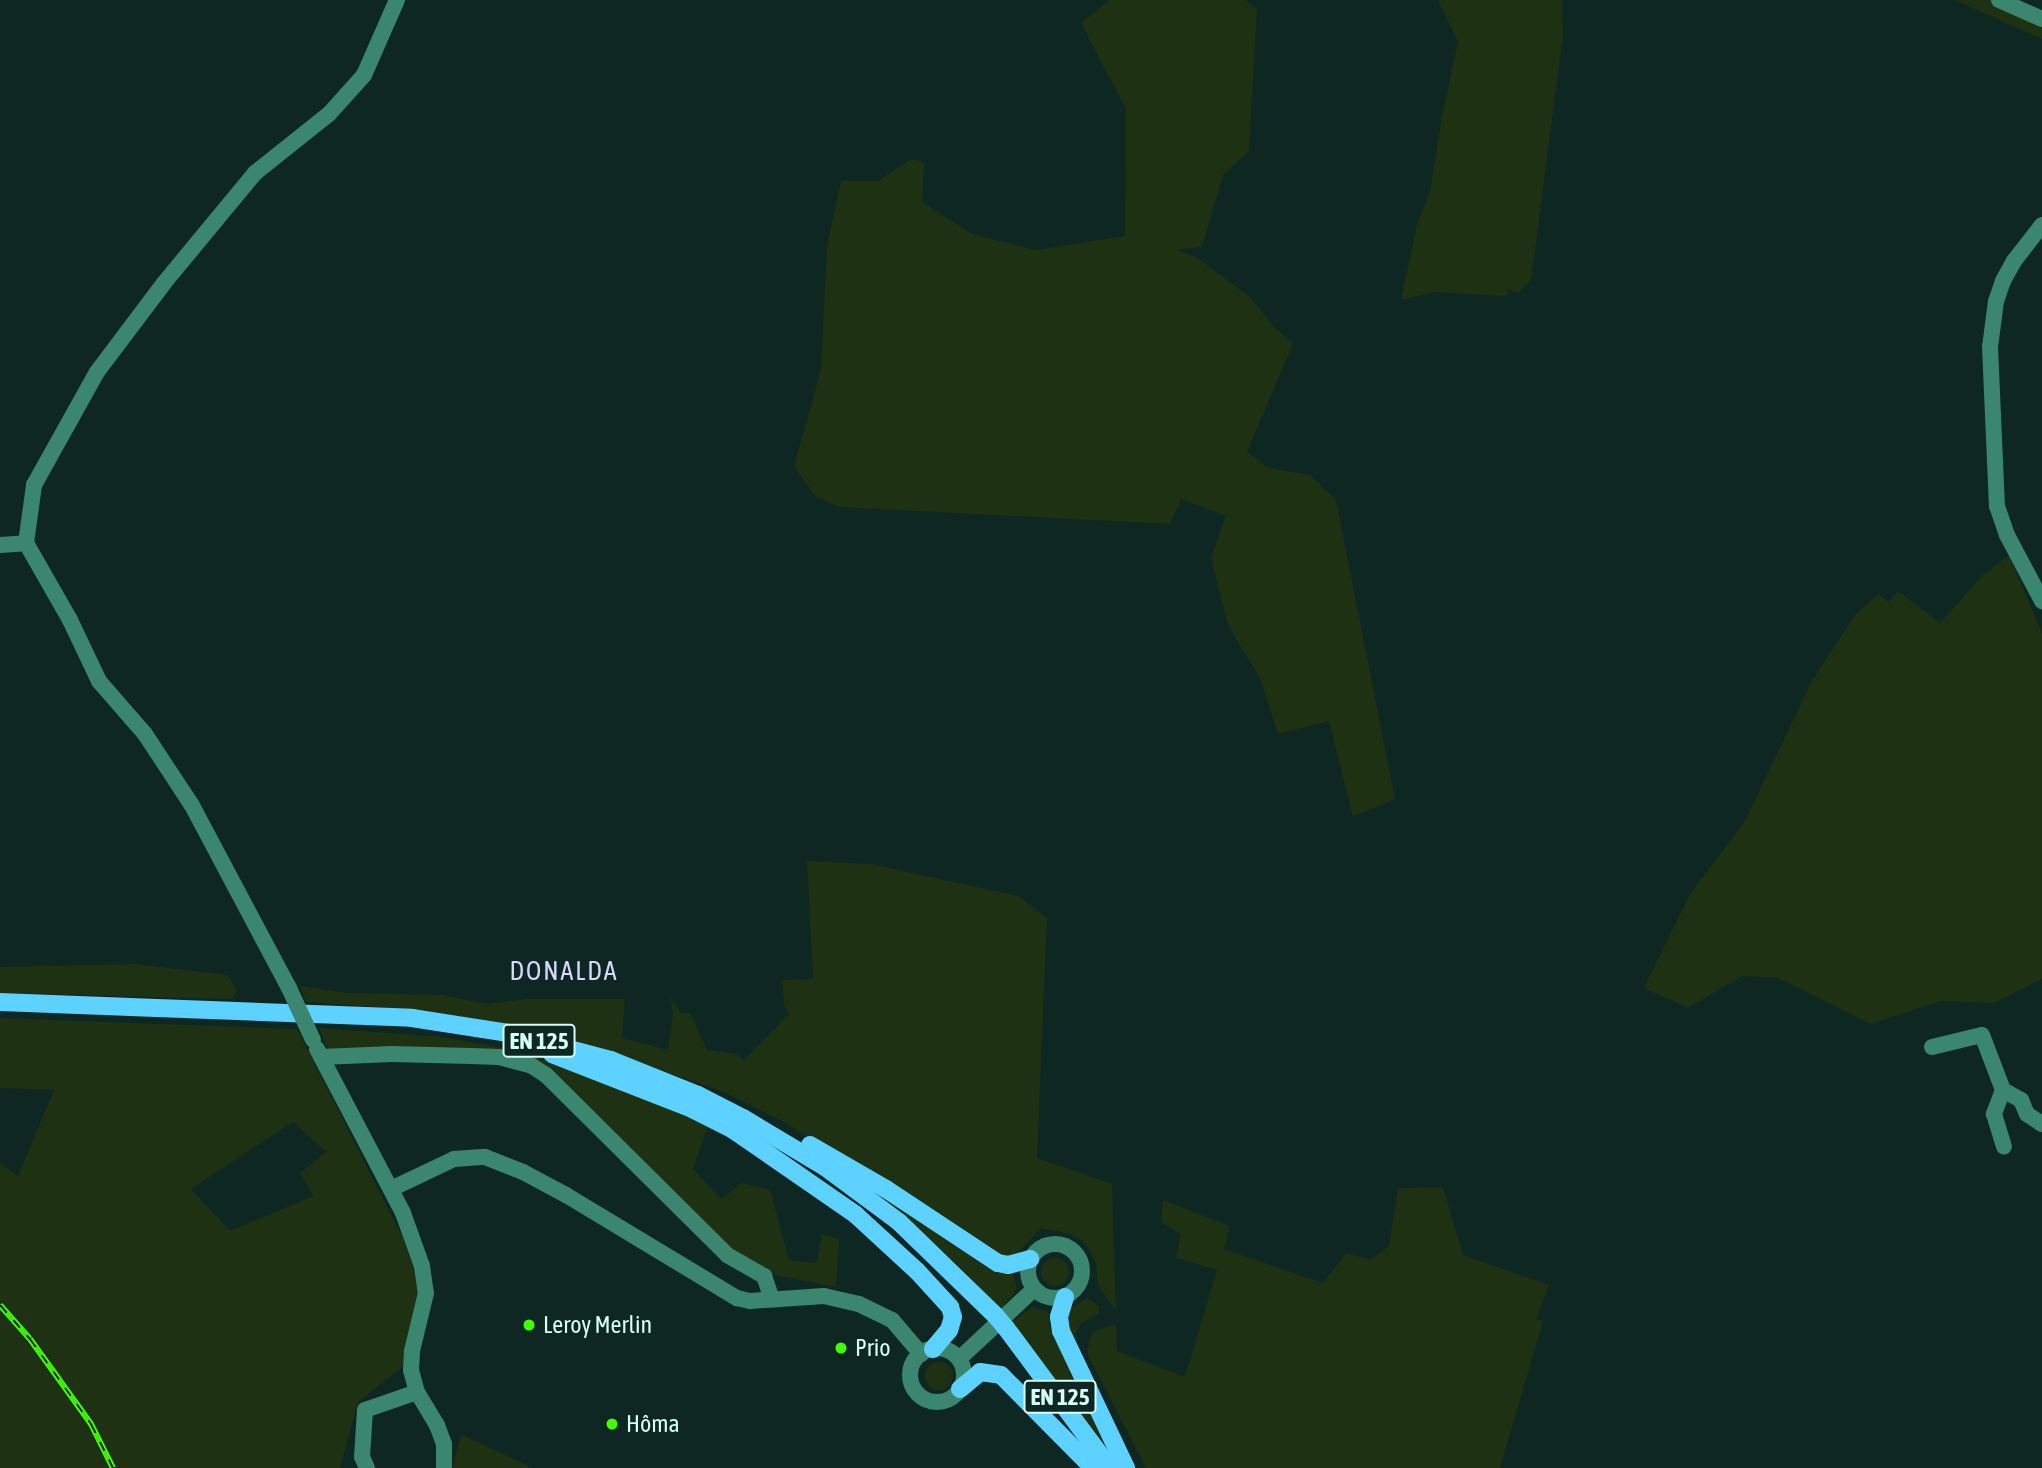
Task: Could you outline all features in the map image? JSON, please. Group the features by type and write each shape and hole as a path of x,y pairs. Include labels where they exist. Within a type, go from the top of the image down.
{"main road":[{"name":"EN 125","path":"0,1002 365,1014 509,1033 611,1060 698,1095 783,1141 899,1222 998,1324 1063,1401 1111,1468"},
{"name":"EN 125","path":"0,1011 364,1023 443,1031 539,1049 665,1090 741,1124 789,1152 885,1219 998,1324 1103,1468"},
{"path":"509,1033 615,1058 719,1099 840,1162 998,1263 1008,1265 1030,1259"},
{"path":"539,1049 692,1109 732,1129 856,1215 908,1262 950,1307 953,1317 950,1330 927,1352"},
{"path":"1065,1297 1059,1317 1061,1331 1126,1468"},
{"path":"960,1389 980,1372 1001,1375 1093,1468"}],"street":[{"path":"397,0 364,75 329,114 255,173 164,283 97,372 34,485 26,543 70,620 99,681 145,734 191,804 289,988 321,1057 391,1189 412,1236 424,1280 426,1293 412,1351 411,1370 417,1392 437,1425 444,1444 444,1468"},
{"path":"1999,0 2042,19"},
{"path":"2042,225 2014,261 2003,281 1996,301 1990,347 1997,506 2007,535 2042,601"},
{"path":"0,545 26,543"},
{"path":"1932,1047 1982,1035 2003,1090 2021,1100 2027,1114 2042,1124"},
{"path":"321,1057 392,1054 471,1056 499,1058 532,1066 546,1075 727,1255 764,1276 772,1299"},
{"path":"2003,1090 1994,1114 2004,1146"},
{"path":"391,1189 454,1159 485,1157 523,1172 595,1211 728,1294 750,1301 824,1296 859,1304 892,1320 927,1352 947,1351 959,1359 964,1374 960,1389 944,1402 935,1402 919,1395 911,1374 927,1352"},
{"path":"1048,1244 1072,1250 1082,1264 1077,1288 1065,1297 1048,1298 1034,1289 1027,1275 1030,1259 1039,1248 1048,1244"},
{"path":"959,1359 1034,1289"},
{"path":"367,1468 362,1457 365,1410 417,1392"}],"green space":[{"path":"1110,0 1246,0 1257,10 1249,151 1223,175 1202,247 1176,250 1196,257 1250,297 1273,326 1293,344 1247,452 1269,468 1310,475 1336,500 1395,799 1353,817 1329,721 1278,734 1260,678 1228,625 1211,558 1226,516 1181,499 1170,524 840,507 816,497 794,466 821,370 827,246 841,181 878,181 911,159 924,163 922,202 972,234 1036,250 1125,236 1126,109 1081,23"},
{"path":"1438,0 1562,0 1563,35 1531,280 1518,293 1509,289 1507,296 1435,292 1401,300 1417,225 1430,192 1442,116 1458,42"},
{"path":"1955,0 1990,0 2042,23 2042,39"},
{"path":"2009,555 2042,633 2042,979 1994,1003 1940,1001 1870,1024 1778,978 1742,976 1688,1008 1644,988 1690,894 1744,823 1812,681 1855,615 1878,594 1889,602 1898,591 1940,623 1983,575"},
{"path":"807,861 871,864 1018,896 1047,918 1037,1158 1112,1184 1116,1311 1098,1285 1096,1263 1088,1247 1080,1239 1063,1232 1041,1228 1017,1254 1003,1256 871,1173 782,1121 724,1092 576,1041 496,1022 417,1010 306,1002 300,986 347,993 442,995 488,1004 526,999 625,999 622,1038 668,1050 673,1013 670,997 681,1013 690,1013 707,1050 736,1054 744,1060 790,1013 784,1005 782,980 813,979"},
{"path":"134,964 228,975 237,991 232,999 0,993 0,967"},
{"path":"0,1018 297,1029 403,1238 417,1278 419,1299 402,1367 358,1402 340,1468 0,1468 0,1163 18,1176 54,1090 0,1088","holes":["293,1122 326,1152 301,1173 313,1196 230,1231 191,1189"]},
{"path":"319,1028 443,1037 536,1054 607,1077 709,1123 693,1169 721,1199 742,1183 770,1190 789,1260 817,1263 822,1234 839,1239 836,1287 776,1275 745,1264 535,1062 328,1050"},
{"path":"854,1179 1003,1272 1013,1273 1017,1289 1000,1310 957,1264"},
{"path":"1443,1187 1463,1255 1549,1285 1536,1319 1543,1321 1500,1468 1146,1468 1087,1353 1092,1332 1116,1324 1117,1351 1185,1377 1217,1270 1176,1258 1181,1234 1161,1222 1163,1200 1230,1226 1224,1249 1323,1283 1346,1253 1371,1260 1389,1246 1398,1188"},
{"path":"1055,1258 1065,1262 1069,1272 1065,1282 1055,1286 1045,1282 1041,1272 1045,1262"},
{"path":"1087,1298 1099,1306 1099,1314 1081,1323 1073,1338 1065,1329 1067,1311"},
{"path":"1032,1307 1048,1311 1050,1328 1119,1467 1074,1402 1011,1323"},
{"path":"939,1362 949,1366 953,1376 949,1386 939,1390 929,1386 925,1376 929,1366"},
{"path":"461,1434 533,1468 453,1468"}],"railway":[{"path":"0,1305 30,1339 91,1424 113,1468"}],"place":[{"name":"Leroy Merlin","path":"529,1325"},
{"name":"Prio","path":"841,1348"},
{"name":"Hôma","path":"612,1424"}],"district":[{"name":"DONALDA","path":"564,972"}]}
